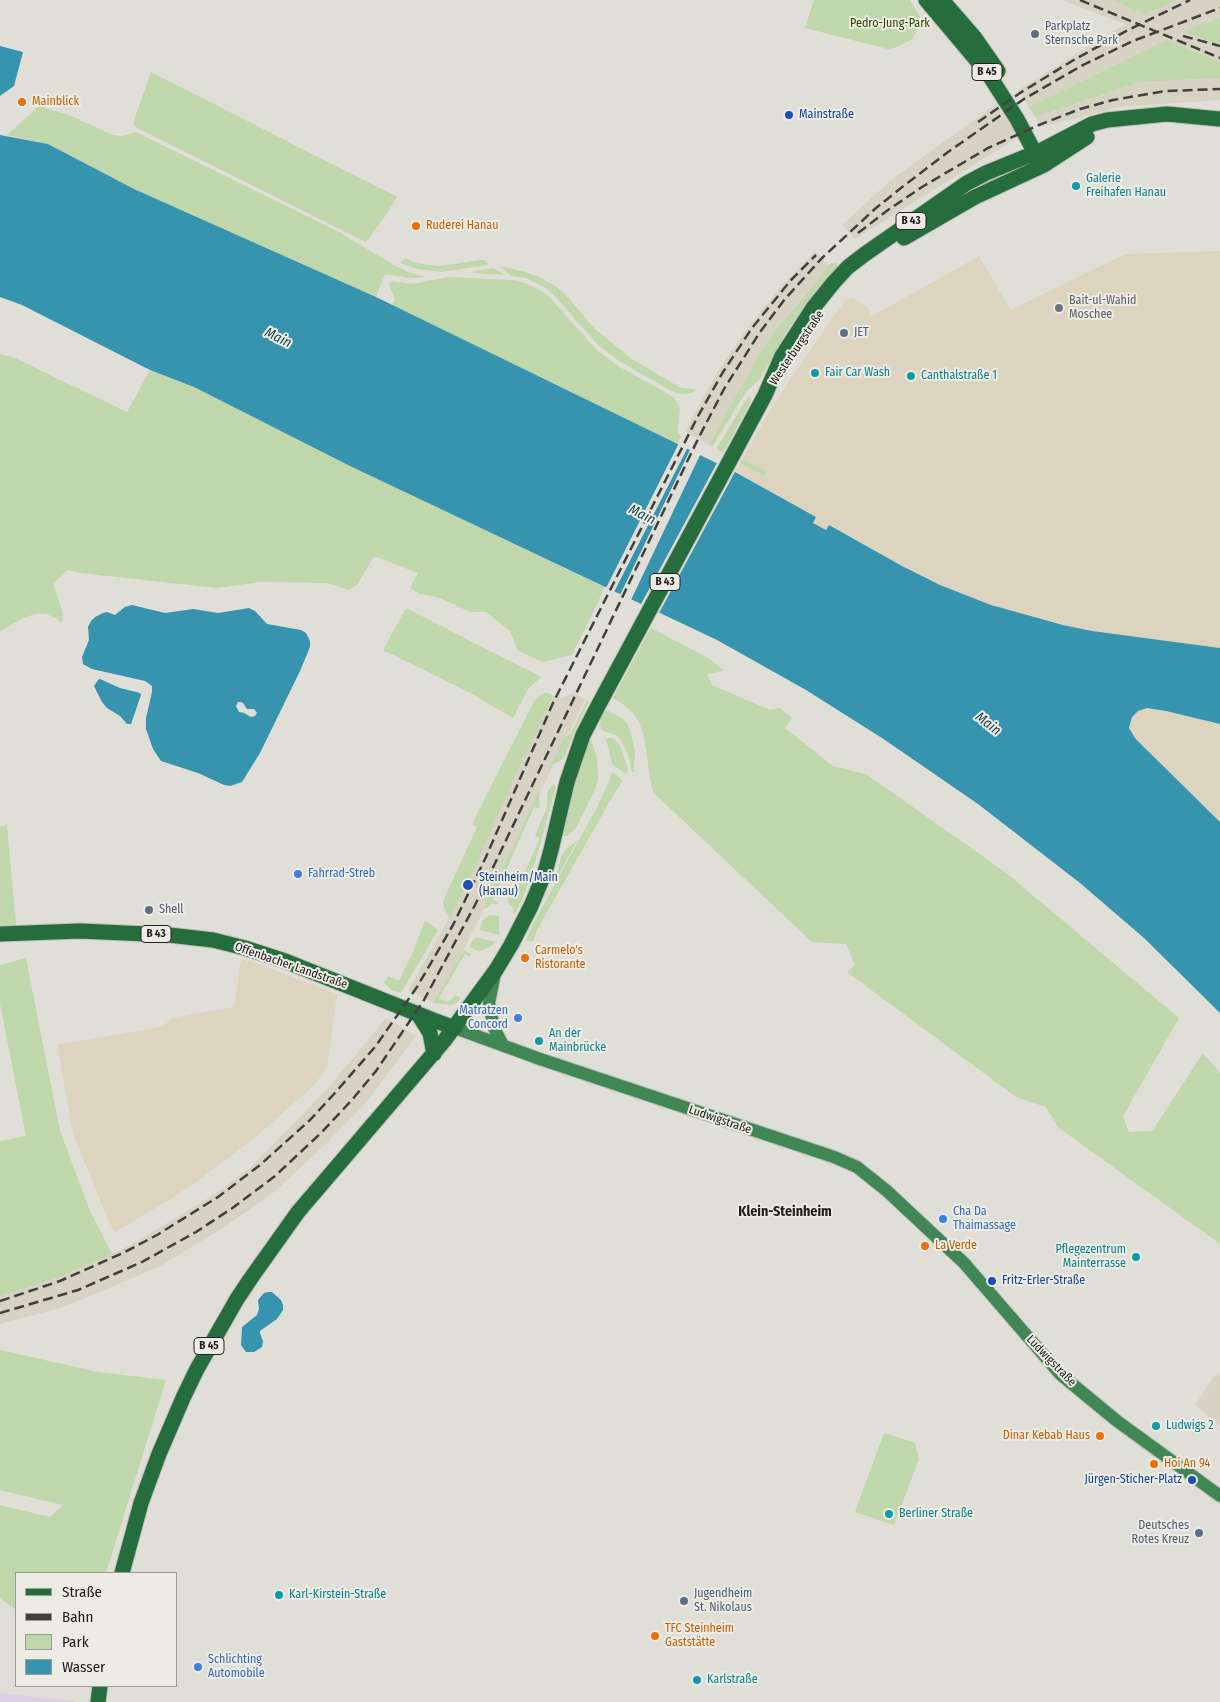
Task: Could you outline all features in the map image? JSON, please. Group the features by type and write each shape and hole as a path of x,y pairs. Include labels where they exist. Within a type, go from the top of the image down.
{"main road":[{"name":"B 45","path":"926,0 989,75 1040,156"},
{"name":"B 45","path":"942,0 975,38 992,62 1040,156"},
{"name":"Westerburgstraße","path":"496,970 516,937 538,889 551,850 573,761 583,735 732,458 782,356 801,325 825,292 850,272 865,254 967,183 992,170 1040,156 1092,124 1107,120 1167,114 1220,119"},
{"name":"Offenbacher Landstraße","path":"0,934 80,931 169,935 213,940 252,950 292,964 455,1028"},
{"name":"B 43","path":"455,1028 496,970"},
{"path":"496,970 489,1003 494,1028 503,1045"},
{"path":"418,1014 430,1033 434,1054"},
{"name":"B 45","path":"122,1572 141,1503 165,1440 197,1369 237,1299 298,1212 455,1028"},
{"name":"Ludwigstraße","path":"455,1028 540,1059 834,1157 857,1167 887,1191 970,1270 1060,1374 1117,1421 1220,1496"},
{"path":"98,1702 100,1687"}],"shaded area":[{"path":"1062,0 1112,0 1145,14 1178,0 1220,0 1220,18 1183,31 1220,45 1220,62 1166,40 1029,107 1018,90 1125,24"},
{"path":"1220,78 1220,100 1121,107 1040,127 1035,117 1141,82"},
{"path":"996,104 1013,128 1017,138 855,239 842,225 891,180"},
{"path":"815,251 828,265 755,361 709,445 685,431 719,369 749,326 778,290"},
{"path":"1220,251 1220,648 1092,631 991,605 940,585 829,525 826,530 813,523 816,517 735,472 767,415 845,300 852,298 866,306 872,316 979,256 1011,310 1125,254"},
{"path":"573,693 585,699 488,902 435,1004 409,990 458,902 553,695 561,698"},
{"path":"1147,708 1220,724 1220,822 1131,733 1129,723 1132,717 1138,711"},
{"path":"241,959 337,994 328,1062 324,1073 312,1087 257,1136 202,1178 115,1232 109,1222 73,1134 57,1045 164,1026 171,1018 234,1007"},
{"path":"386,1018 416,1036 364,1105 324,1146 273,1193 226,1226 161,1266 64,1307 0,1324 0,1297 59,1277 127,1247 212,1196 250,1168 328,1088"},
{"path":"1220,1373 1220,1426 1195,1405 1214,1376"},
{"path":"0,1693 74,1701 74,1702 0,1702"}],"green space":[{"name":"Pedro-Jung-Park","path":"814,0 910,0 920,17 920,25 912,39 898,47 888,49 805,28"},
{"path":"1112,0 1178,0 1145,14"},
{"path":"1220,18 1220,45 1182,31"},
{"path":"1166,40 1220,62 1220,78 1141,82 1035,117 1029,107"},
{"path":"151,72 397,197 366,242 137,128 134,120"},
{"path":"39,106 69,115 113,135 123,136 136,132 339,232 392,264 408,272 425,277 409,278 385,274 376,297 134,189 48,144 7,135"},
{"path":"405,258 415,263 439,266 480,260 485,260 488,263 487,265 441,272 417,269 400,263"},
{"path":"837,262 837,268 834,273 816,292 787,331 760,379 746,392 712,447 709,445 755,361 775,331 828,265"},
{"path":"500,266 537,276 555,286 565,294 595,329 632,359 681,388 696,389 693,393 680,394 619,361 598,345 553,294 526,278 511,276"},
{"path":"493,268 505,275 473,273 474,271"},
{"path":"448,277 512,280 525,283 542,291 597,350 618,366 672,396 680,408 678,432 681,437 677,444 392,305 395,299 389,284 391,281 412,284"},
{"path":"0,354 17,359 127,412 150,370 194,387 350,466 604,587 599,600 572,655 543,662 518,651 510,631 486,612 470,612 440,598 420,594 410,588 418,573 374,556 357,585 349,590 327,583 260,582 217,588 67,570 53,584 63,613 62,624 56,618 46,614 35,614 21,619 0,632"},
{"path":"748,397 751,397 751,401 723,453 716,449"},
{"path":"743,460 765,470 767,474 763,475 740,463"},
{"path":"406,608 541,677 528,689 513,718 470,693 383,650"},
{"path":"651,628 710,659 724,671 707,674 712,685 770,710 780,708 792,718 785,728 833,766 866,774 1005,872 1179,1018 1123,1116 1129,1132 1152,1131 1203,1053 1220,1073 1220,1244 1059,1128 1046,1107 1016,1097 847,972 855,965 846,944 812,942 653,792 644,737 639,722 634,714 613,698"},
{"path":"544,693 553,695 450,918 443,906 443,901 477,827 472,824 534,701"},
{"path":"587,700 589,701 564,758 553,765 547,773 565,736 570,735"},
{"path":"606,710 627,723 635,751 634,772 632,772 629,757 621,740 615,735 603,731 600,726 601,718"},
{"path":"590,738 597,757 597,785 576,828 567,836 564,836 562,835 574,779"},
{"path":"614,738 620,746 628,769 626,774 612,764 606,739"},
{"path":"612,771 623,781 537,930 533,942 526,940 596,809 609,782"},
{"path":"553,784 555,785 555,790 539,849 526,890 514,916 513,907 508,903 508,897 513,899 540,838 535,835 547,808 547,793"},
{"path":"539,791 540,807 534,807 493,900 498,903 497,905 491,903 488,908 484,908"},
{"path":"7,825 16,925 0,926 0,827"},
{"path":"577,841 555,881 562,854"},
{"path":"489,915 499,916 499,935 479,930 483,920"},
{"path":"425,920 438,930 401,993 392,990 384,983 388,976 399,981 413,952"},
{"path":"476,937 495,942 490,947 479,952 470,947"},
{"path":"464,950 471,954 470,957 465,954 439,998 447,1002 455,995 461,998 456,1003 450,1005 433,1003"},
{"path":"26,958 60,1131 90,1211 112,1254 59,1277 0,1297 0,1141 26,1136 0,1004 0,965"},
{"path":"0,1350 98,1372 166,1380 106,1572 15,1572 15,1609 0,1598 0,1505 50,1517 63,1505 0,1490"},
{"path":"884,1433 915,1443 919,1459 894,1525 855,1512"}],"water":[{"path":"0,46 23,52 14,86 0,96"},
{"name":"Main","path":"0,135 48,144 134,189 376,297 735,472 816,517 813,523 826,530 829,525 940,585 991,605 1063,625 1092,631 1220,648 1220,724 1147,708 1138,711 1132,717 1129,728 1135,738 1220,822 1220,1013 1144,938 1080,883 978,804 882,738 806,690 717,640 350,466 194,387 150,370 22,305 0,297"},
{"path":"132,605 165,613 193,609 218,613 249,608 255,611 267,624 301,630 306,633 310,641 310,647 300,671 260,753 242,782 230,786 224,785 198,773 161,761 153,749 146,729 146,718 152,686 145,681 92,669 83,664 82,657 89,640 88,627 91,621 95,617 107,612 115,615 125,607","holes":["238,702 241,702 247,709 254,709 257,713 255,716 251,717 239,712 236,706"]},
{"path":"100,679 120,688 140,693 141,695 131,724 127,724 102,702 94,686"},
{"path":"272,1292 281,1300 283,1310 277,1319 260,1331 263,1341 262,1347 254,1352 246,1352 241,1345 242,1327 257,1315 259,1309 258,1300 264,1293"}],"pier":[{"path":"679,443 688,447 613,594 605,590"},
{"path":"691,448 701,453 630,602 619,597"},
{"path":"718,461 736,470 658,615 640,606"}],"railway":[{"path":"1080,0 1220,58"},
{"path":"978,122 1072,61 1128,30 1190,0"},
{"path":"0,1313 78,1290 142,1262 196,1232 275,1176 321,1133 376,1071 424,1000 475,905 698,439 724,389 760,332 785,299 822,258 876,208 901,188 948,152 1024,99 1081,66 1133,41 1220,8"},
{"path":"1183,36 1220,46"},
{"path":"858,233 922,187 988,148 1039,125 1080,109 1113,100 1166,91 1220,89"},
{"path":"0,1301 60,1281 125,1252 157,1235 218,1197 260,1165 310,1120 375,1047 417,987 453,925 486,857 553,703 697,418 723,372 752,328 791,280 816,255"}],"place":[{"name":"Parkplatz Sternsche Park","path":"1035,34"},
{"name":"Mainblick","path":"22,102"},
{"name":"Mainstraße","path":"789,115"},
{"name":"Galerie Freihafen Hanau","path":"1076,186"},
{"name":"Ruderei Hanau","path":"416,226"},
{"name":"Bait-ul-Wahid Moschee","path":"1059,308"},
{"name":"JET","path":"844,333"},
{"name":"Fair Car Wash","path":"815,373"},
{"name":"Canthalstraße 1","path":"911,376"},
{"name":"Fahrrad-Streb","path":"298,874"},
{"name":"Steinheim/Main (Hanau)","path":"468,885"},
{"name":"Shell","path":"149,910"},
{"name":"Carmelo's Ristorante","path":"525,958"},
{"name":"Matratzen Concord","path":"518,1018"},
{"name":"An der Mainbrücke","path":"539,1041"},
{"name":"Cha Da Thaimassage","path":"943,1219"},
{"name":"La Verde","path":"925,1246"},
{"name":"Pflegezentrum Mainterrasse","path":"1136,1257"},
{"name":"Fritz-Erler-Straße","path":"992,1281"},
{"name":"Ludwigs 2","path":"1156,1426"},
{"name":"Dinar Kebab Haus","path":"1100,1436"},
{"name":"Hoi An 94","path":"1154,1464"},
{"name":"Jürgen-Sticher-Platz","path":"1192,1480"},
{"name":"Berliner Straße","path":"889,1514"},
{"name":"Deutsches Rotes Kreuz","path":"1199,1533"},
{"name":"Karl-Kirstein-Straße","path":"279,1595"},
{"name":"Jugendheim St. Nikolaus","path":"684,1601"},
{"name":"TFC Steinheim Gaststätte","path":"655,1636"},
{"name":"Schlichting Automobile","path":"198,1667"},
{"name":"Karlstraße","path":"697,1680"}],"district":[{"name":"Klein-Steinheim","path":"785,1212"}]}
